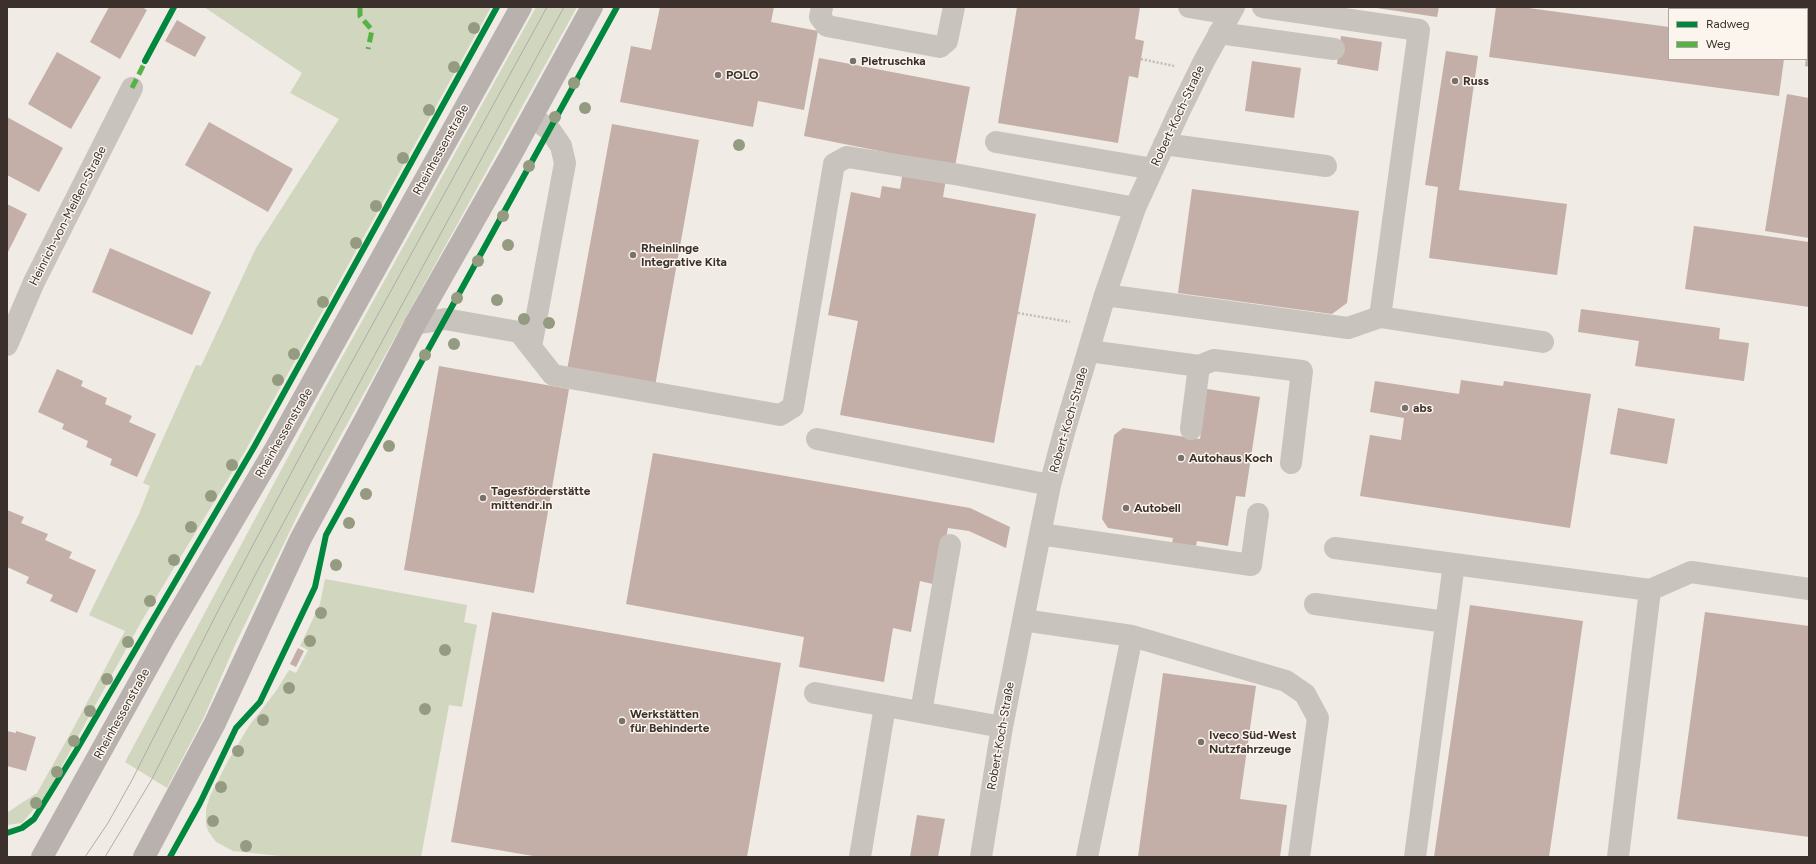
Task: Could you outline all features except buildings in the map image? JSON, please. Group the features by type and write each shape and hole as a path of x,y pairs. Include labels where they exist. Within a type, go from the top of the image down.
{"main road":[{"name":"Rheinhessenstraße","path":"42,857 165,636 274,451 521,7"},
{"path":"144,857 215,723 301,538 415,324 532,117 592,7"}],"street":[{"path":"822,7 820,17 828,26 940,47 947,41 954,7"},
{"path":"1189,7 1232,11"},
{"path":"1263,7 1419,30 1380,317"},
{"name":"Robert-Koch-Straße","path":"981,857 1002,727 1050,485 1105,295 1135,208 1191,87 1232,11"},
{"path":"1219,33 1334,49"},
{"name":"Heinrich-von-Meißen-Straße","path":"7,345 34,282 132,88"},
{"path":"530,347 565,162 561,146 550,130 532,117"},
{"path":"996,142 1153,169"},
{"path":"1164,144 1326,166"},
{"path":"415,324 445,319 519,332 553,375 780,415 793,407 834,164 847,157 960,175 1135,208"},
{"path":"1105,295 1348,328 1380,317 1543,342"},
{"path":"1089,351 1199,366 1214,360 1302,371 1290,463"},
{"path":"1191,429 1199,366"},
{"path":"817,439 1050,485"},
{"path":"1040,534 1251,565 1258,514"},
{"path":"921,712 950,545"},
{"path":"1335,548 1650,590 1691,572 1809,589"},
{"path":"1415,857 1454,564"},
{"path":"1618,857 1650,590"},
{"path":"1315,604 1446,622"},
{"path":"1023,620 1132,636 1279,678 1305,694 1318,718 1299,857"},
{"path":"1087,857 1132,636"},
{"path":"815,693 1002,727"},
{"path":"860,857 885,706"}],"path":[{"path":"1141,60 1181,67"},
{"path":"1018,313 1071,322"}],"green space":[{"path":"204,7 491,7 244,453 141,622 46,795 22,823 7,825 8,812 37,793 125,631 89,615 139,514 150,486 143,483 196,365 201,366 256,248 339,119 290,93 302,73"},
{"path":"536,7 577,7 303,504 235,645 204,717 167,788 125,762 325,388"},
{"path":"325,579 467,605 464,622 477,625 462,707 449,705 421,857 290,857 233,851 216,842 208,831 206,824 206,809 210,796 229,759 249,726 276,691 289,670 296,673 308,650 300,646 320,604"}],"tram line":[{"path":"85,857 108,823 132,780 220,607 304,449 547,7"},
{"path":"105,857 152,779 255,575 564,7"}],"marked path":[{"path":"360,7 360,16 372,30 368,49"},
{"path":"132,88 147,58"}],"cycle path":[{"path":"145,61 174,7"},
{"path":"7,833 22,828 34,819 76,751 254,447 497,7"},
{"path":"170,857 200,803 236,728 260,702 315,587 326,535 617,7"}],"place":[{"name":"Pietruschka","path":"853,61"},
{"name":"POLO","path":"718,75"},
{"name":"Russ","path":"1455,81"},
{"name":"Rheinlinge Integrative Kita","path":"633,255"},
{"name":"abs","path":"1405,408"},
{"name":"Autohaus Koch","path":"1181,458"},
{"name":"Tagesförderstätte mittendr.in","path":"483,498"},
{"name":"Autobell","path":"1126,508"},
{"name":"Werkstätten für Behinderte","path":"622,721"},
{"name":"Iveco Süd-West Nutzfahrzeuge","path":"1201,742"}]}
